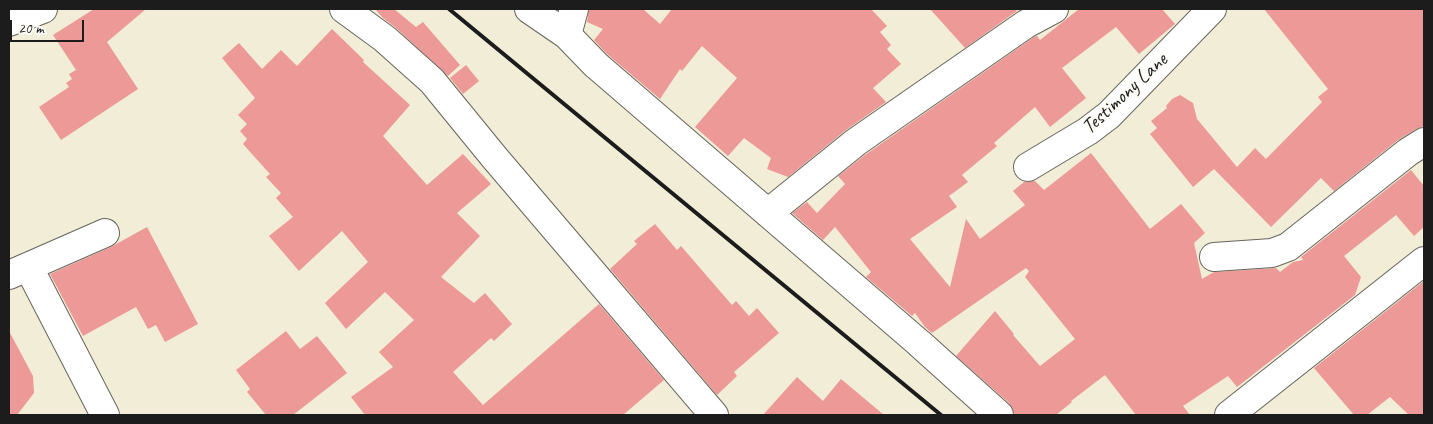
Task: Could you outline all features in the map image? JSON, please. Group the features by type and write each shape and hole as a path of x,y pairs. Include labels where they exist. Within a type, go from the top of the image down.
{"street":[{"path":"9,22 43,9"},
{"path":"344,9 385,38 432,81 494,157 714,415"},
{"path":"529,9 567,35 596,65 919,343 999,415"},
{"path":"567,35 574,9"},
{"path":"768,213 856,142 1026,24 1054,9"},
{"name":"Testimony Lane","path":"1028,167 1088,131 1109,115 1212,9"},
{"path":"1214,256 1272,253 1288,247 1408,152 1424,142"},
{"path":"105,232 19,271 105,415"},
{"path":"1229,415 1424,261"}],"building":[{"path":"94,9 146,9 107,42 138,89 61,140 39,107 69,87 66,83 72,79 69,74 76,70 53,35"},
{"path":"375,9 394,9 416,27 423,22 460,65 448,76"},
{"path":"589,9 643,9 660,24 672,9 871,9 887,26 880,32 891,45 887,49 901,64 873,88 886,102 846,130 788,177 767,169 771,158 744,138 728,156 695,127 737,78 702,46 682,71 680,69 660,99 607,54 594,40 603,29 587,22"},
{"path":"930,9 1015,9 1017,11 965,48"},
{"path":"1079,9 1162,9 1175,24 1139,54 1116,27 1062,68 1086,98 1050,127 1035,107 994,143 997,146 962,175 968,182 949,196 957,207 910,239 950,287 966,219 980,239 1025,205 1013,191 1024,182 1035,181 1044,190 1091,153 1150,229 1181,204 1205,233 1194,243 1202,279 1214,272 1276,268 1280,272 1293,262 1303,260 1301,257 1411,170 1424,186 1424,227 1414,236 1396,215 1344,256 1361,277 1355,295 1237,387 1228,376 1183,406 1190,415 1136,415 1105,375 1056,415 1015,415 1009,403 956,356 995,311 1040,366 1075,339 1025,277 1029,271 1026,268 932,333 915,313 912,316 866,277 871,272 835,227 823,240 792,213 807,202 817,213 845,184 838,176 865,155 1034,37 1037,36 1040,40"},
{"path":"1264,9 1424,9 1424,126 1398,140 1334,191 1321,178 1271,227 1214,169 1193,187 1150,134 1157,128 1151,121 1167,108 1166,106 1172,99 1180,95 1193,103 1197,119 1237,167 1255,148 1266,159 1322,102 1318,97 1328,89"},
{"path":"332,29 364,60 363,62 410,105 383,136 427,185 463,154 491,184 457,213 480,236 441,277 474,303 485,293 512,324 494,341 491,338 453,372 483,405 599,304 664,380 623,415 365,415 351,397 393,367 379,352 414,320 385,292 346,329 325,303 368,262 342,231 299,271 269,236 293,217 276,198 281,193 266,177 270,174 243,144 247,139 240,131 247,124 238,115 255,98 222,58 239,43 262,69 281,50 297,66"},
{"path":"466,65 479,81 463,94 450,78"},
{"path":"655,224 677,250 681,246 732,305 736,301 749,316 757,308 779,333 734,372 737,376 717,395 610,269 637,244 634,241"},
{"path":"147,227 198,324 165,342 156,325 148,329 136,307 83,336 50,274 111,247"},
{"path":"1424,281 1424,415 1409,415 1390,397 1367,415 1354,415 1314,368"},
{"path":"9,331 33,376 34,393 17,415 9,415"},
{"path":"286,331 300,349 317,336 347,373 293,415 266,415 247,392 250,389 236,370"},
{"path":"797,377 823,401 841,379 884,415 763,415"}],"railway":[{"path":"449,9 941,415"}]}
